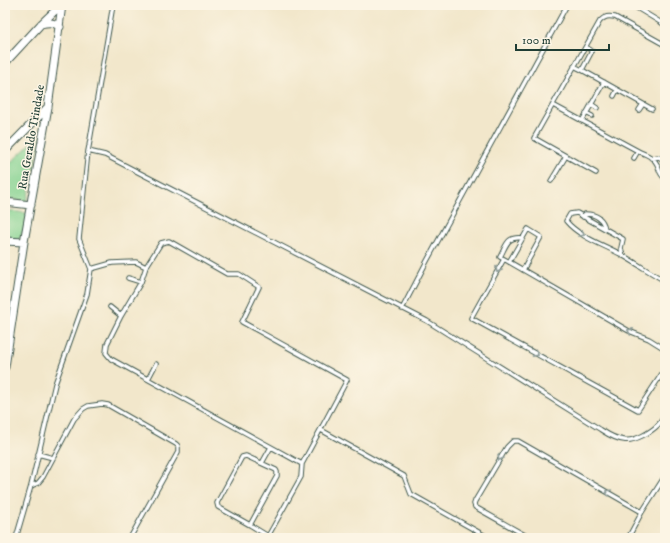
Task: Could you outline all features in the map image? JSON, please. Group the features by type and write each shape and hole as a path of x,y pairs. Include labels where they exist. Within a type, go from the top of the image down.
{"street":[{"path":"5,63 41,24 62,5"},
{"name":"Rua Geraldo Trindade","path":"5,367 30,205 48,107 62,5"},
{"path":"41,24 51,22 60,27"},
{"path":"5,151 48,107"},
{"path":"5,202 30,205"},
{"path":"5,241 24,242"}],"lane":[{"path":"16,538 31,486 55,384 88,294 91,269 79,239 88,151 113,5"},
{"path":"402,309 567,5"},
{"path":"632,5 665,26"},
{"path":"596,173 534,138 600,21 604,17 615,17 665,45"},
{"path":"582,70 592,51 586,47"},
{"path":"574,66 652,109"},
{"path":"582,121 604,82"},
{"path":"614,96 617,90"},
{"path":"591,104 597,108"},
{"path":"639,110 643,104"},
{"path":"552,105 651,158 656,162 662,176 665,178"},
{"path":"586,113 592,116"},
{"path":"88,151 105,155 427,321 616,438 626,441 638,438 658,425 665,415"},
{"path":"634,158 638,151"},
{"path":"551,181 566,156"},
{"path":"651,158 659,157 665,161"},
{"path":"623,256 621,248 623,239 577,213 570,214 566,221 571,227 665,281"},
{"path":"583,217 585,214 591,214 600,218 604,223 605,229"},
{"path":"509,262 528,230 541,237 523,270"},
{"path":"523,238 515,237 510,240 500,257 629,331 665,349"},
{"path":"250,525 277,476 276,470 246,456 242,457 217,503 218,507 268,537 301,477 302,464 347,380 242,322 260,287 238,274 227,274 169,240 161,243 146,267 141,282 107,344 106,353 111,359 302,464"},
{"path":"504,259 471,318 638,410 665,369"},
{"path":"91,269 112,263 136,262 146,267"},
{"path":"128,278 141,282"},
{"path":"110,307 121,316"},
{"path":"148,379 156,364"},
{"path":"31,486 38,483 74,419 83,409 88,406 102,404 108,405 178,446 178,452 130,538"},
{"path":"321,430 404,476 411,494 488,538"},
{"path":"530,538 475,508 474,504 507,447 513,441 518,441 642,512"},
{"path":"262,463 271,447"},
{"path":"38,454 53,458"},
{"path":"628,538 642,512 665,476"}],"green space":[{"path":"41,134 27,202 5,198 5,168"},
{"path":"5,210 32,214 19,240 5,240"}]}
